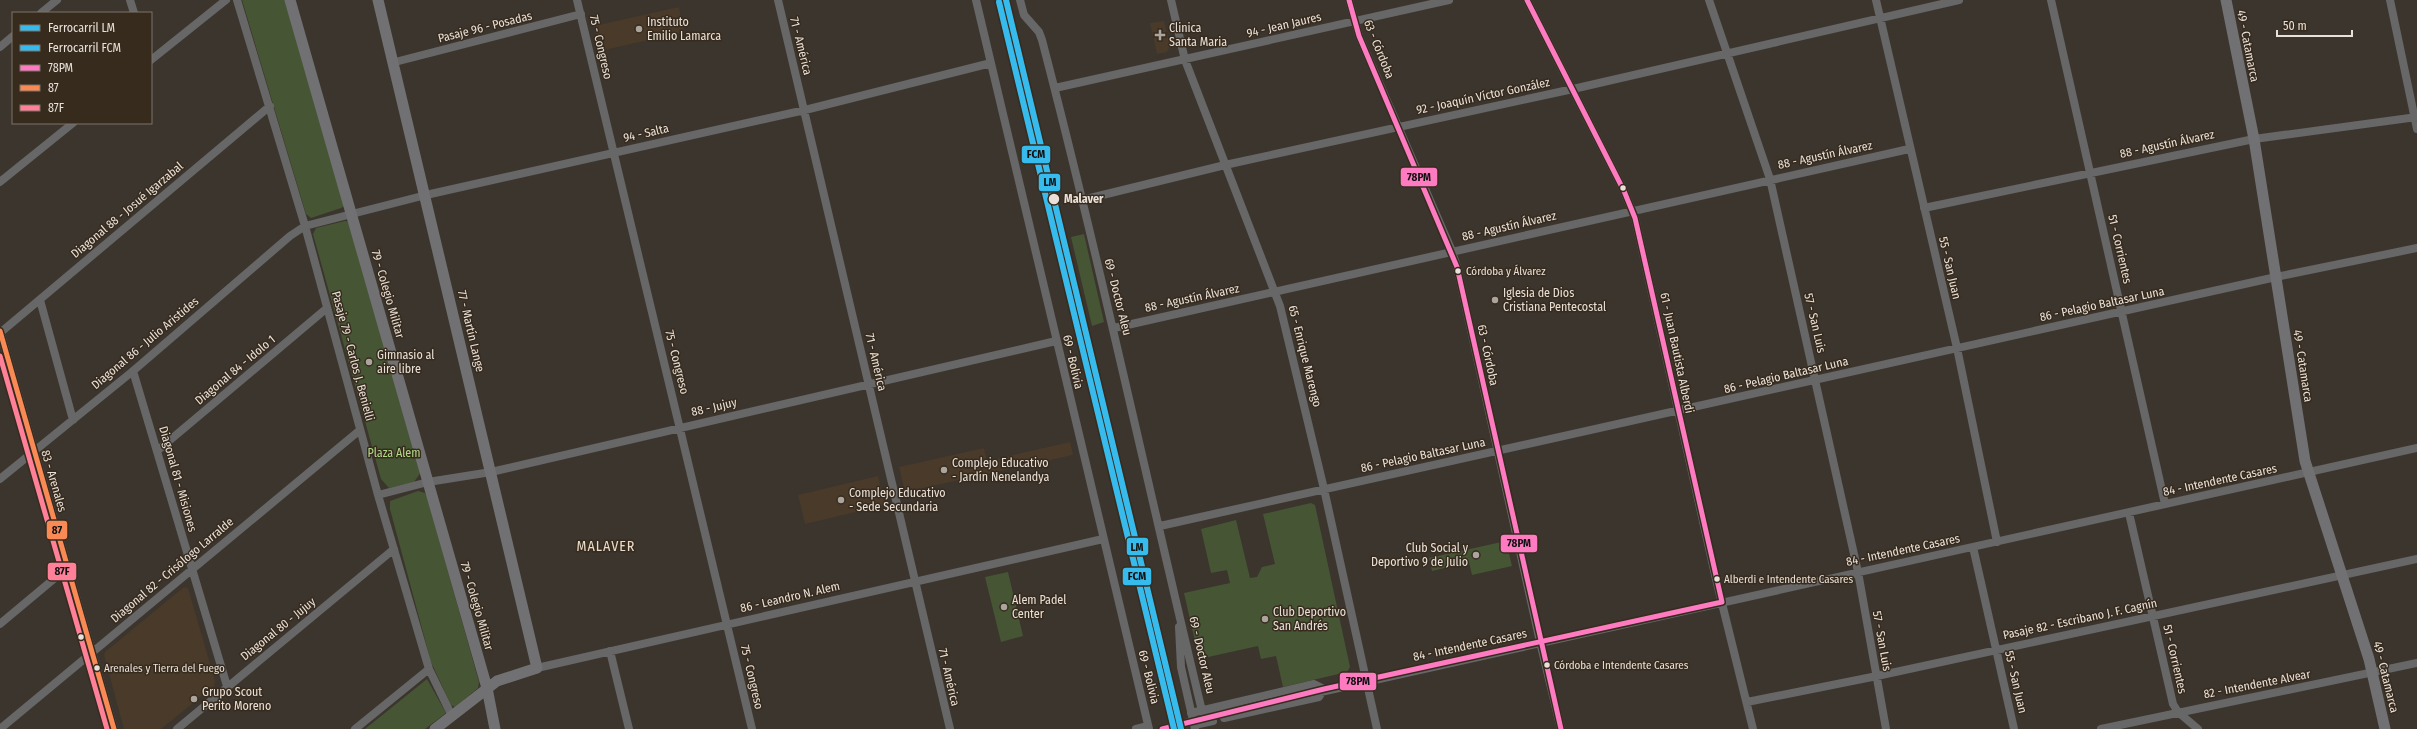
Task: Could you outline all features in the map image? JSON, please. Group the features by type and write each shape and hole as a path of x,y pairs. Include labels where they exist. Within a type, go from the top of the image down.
{"street":[{"path":"42,12 57,0"},
{"path":"130,0 134,12"},
{"path":"152,59 226,0"},
{"name":"Pasaje 79 - Carlos J. Benielli","path":"237,0 305,226 378,495 429,669 452,716"},
{"name":"79 - Colegio Militar","path":"290,0 353,213 486,688 496,729"},
{"name":"77 - Martín Lange","path":"378,0 395,62 537,668"},
{"name":"75 - Congreso","path":"578,0 752,729"},
{"name":"71 - América","path":"778,0 805,110 914,582 950,729"},
{"name":"69 - Bolivia","path":"976,0 1148,728"},
{"name":"69 - Doctor Aleu","path":"1020,0 1024,16 1039,32 1055,88 1114,328 1203,714"},
{"name":"65 - Enrique Marengo","path":"1172,0 1185,60 1276,292 1324,489 1377,729"},
{"name":"63 - Córdoba","path":"1348,0 1354,21 1452,251 1561,729"},
{"name":"94 - Jean Jaures","path":"1055,88 1449,0"},
{"name":"61 - Juan Bautista Alberdi","path":"1527,0 1573,89 1632,211 1722,602 1753,729"},
{"name":"57 - San Luis","path":"1709,0 1770,179 1858,572 1886,729"},
{"name":"55 - San Juan","path":"1876,0 1909,149 1957,348 1997,542"},
{"name":"92 - Joaquín Víctor González","path":"1082,200 1225,165 1573,89 1959,0"},
{"name":"51 - Corrientes","path":"2051,0 2165,504"},
{"name":"49 - Catamarca","path":"2226,0 2254,139 2308,473 2342,575 2372,673 2385,729"},
{"path":"2390,0 2416,117 2417,129"},
{"name":"Pasaje 96 - Posadas","path":"395,62 581,14"},
{"path":"0,47 12,37"},
{"name":"94 - Salta","path":"305,226 426,195 805,110 991,63"},
{"name":"Diagonal 88 - Josué Igarzabal","path":"0,332 270,106"},
{"name":"88 - Agustín Álvarez","path":"1924,208 2090,172 2254,139 2416,117"},
{"path":"0,182 72,124"},
{"name":"88 - Agustín Álvarez","path":"1114,328 1770,179 1909,149"},
{"name":"Diagonal 86 - Julio Aristides","path":"0,479 133,371 284,241 305,226"},
{"name":"86 - Pelagio Baltasar Luna","path":"1160,526 1678,412 2276,277 2417,248"},
{"path":"40,300 73,420"},
{"name":"Diagonal 84 - Idolo 1","path":"157,451 328,308"},
{"name":"83 - Arenales","path":"0,332 33,452 114,729"},
{"name":"88 - Jujuy","path":"378,495 428,482 491,472 868,383 1056,341"},
{"name":"Diagonal 81 - Misiones","path":"133,371 227,686"},
{"name":"Diagonal 82 - Crisólogo Larralde","path":"0,729 360,430"},
{"name":"84 - Intendente Casares","path":"1191,713 1203,714 1366,680 2129,513 2417,448"},
{"name":"51 - Corrientes","path":"2129,513 2173,704 2178,712 2198,729"},
{"name":"86 - Leandro N. Alem","path":"435,729 497,681 537,668 1103,539"},
{"name":"55 - San Juan","path":"1973,547 2014,729"},
{"name":"Diagonal 80 - Jujuy","path":"177,729 394,549"},
{"name":"Pasaje 82 - Escribano J. F. Cagnín","path":"1747,702 1877,676 2417,559"},
{"path":"0,624 67,568"},
{"name":"69 - Doctor Aleu","path":"1178,606 1181,667 1195,727"},
{"path":"610,651 629,729"},
{"name":"82 - Intendente Alvear","path":"2101,729 2417,663"},
{"path":"355,729 429,669"},
{"name":"84 - Intendente Casares","path":"1195,727 1319,697 1324,689"},
{"path":"1136,729 1148,728"}],"shaded area":[{"name":"Instituto Emilio Lamarca","path":"679,7 684,32 600,51 594,26"},
{"name":"Clinica Santa Maria","path":"1164,21 1170,46 1167,52 1157,54 1150,23"},
{"name":"Complejo Educativo - Jardín Nenelandya","path":"1070,442 1073,455 905,492 899,467 984,448 987,461"},
{"name":"Complejo Educativo - Sede Secundaria","path":"878,476 885,505 805,524 798,495"},
{"path":"184,587 188,588 215,681 214,686 161,729 124,729 104,655 105,652"}],"green space":[{"path":"242,0 287,0 344,206 341,208 311,218 306,214"},
{"name":"Plaza Alem","path":"345,221 350,222 421,472 414,482 389,488 381,479 313,234 316,228"},
{"path":"1084,234 1104,322 1092,326 1071,237"},
{"name":"Plaza Alem","path":"418,491 425,493 427,497 479,682 478,688 455,707 451,705 431,662 390,509 390,501"},
{"name":"Club Deportivo San Andrés","path":"1311,503 1315,505 1350,667 1347,672 1283,687 1276,656 1261,659 1258,646 1199,659 1184,593 1230,583 1227,570 1211,573 1201,529 1236,520 1250,578 1257,577 1262,567 1275,564 1263,514"},
{"name":"Club Social y Deportivo 9 de Julio","path":"1506,541 1512,566 1472,575 1469,562 1432,571 1429,558"},
{"name":"Alem Padel Center","path":"1008,572 1023,636 1001,642 985,577"},
{"path":"427,679 446,713 425,729 365,729"}],"tunnel":[{"path":"1162,729 1204,718"}],"rail line":[{"name":"LM","path":"1006,0 1181,729"},
{"name":"FCM","path":"999,2 1174,729"}],"transit line":[{"name":"78PM","path":"1349,0 1359,36 1457,267 1561,729"},
{"name":"78PM","path":"1162,729 1324,689 1722,602 1635,218 1624,191 1527,0"},
{"name":"87","path":"0,331 114,729"},
{"name":"87F","path":"0,356 107,729"}],"place":[{"name":"Instituto Emilio Lamarca","path":"639,29"},
{"name":"Clinica Santa Maria","path":"1160,35"},
{"name":"Malaver","path":"1054,199"},
{"name":"Córdoba y Álvarez","path":"1458,271"},
{"name":"Iglesia de Dios Cristiana Pentecostal","path":"1495,300"},
{"name":"Gimnasio al aire libre","path":"369,362"},
{"name":"Complejo Educativo - Jardín Nenelandya","path":"944,470"},
{"name":"Complejo Educativo - Sede Secundaria","path":"841,500"},
{"name":"Club Social y Deportivo 9 de Julio","path":"1476,555"},
{"name":"Alberdi e Intendente Casares","path":"1717,579"},
{"name":"Alem Padel Center","path":"1004,607"},
{"name":"Club Deportivo San Andrés","path":"1265,619"},
{"name":"Córdoba e Intendente Casares","path":"1547,665"},
{"name":"Arenales y Tierra del Fuego","path":"97,668"},
{"name":"Grupo Scout Perito Moreno","path":"194,699"}],"district":[{"name":"MALAVER","path":"606,546"}]}
